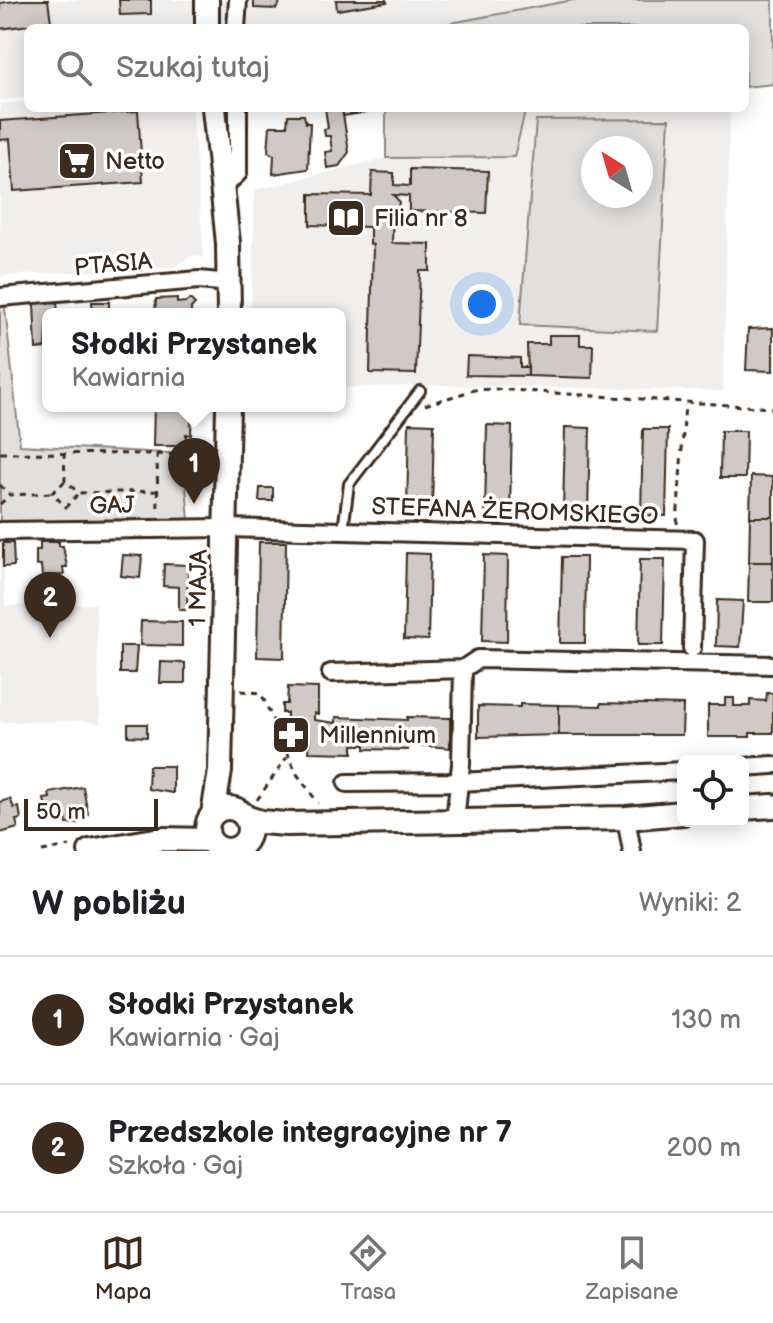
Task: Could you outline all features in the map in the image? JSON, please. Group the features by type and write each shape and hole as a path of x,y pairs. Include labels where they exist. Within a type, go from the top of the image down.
{"street":[{"path":"207,0 207,24"},
{"path":"236,24 238,0"},
{"path":"214,112 230,283 229,308"},
{"path":"222,188 238,173 238,112"},
{"name":"PTASIA","path":"0,297 199,280 230,283"},
{"name":"1 MAJA","path":"227,831 220,771 228,412"},
{"name":"STEFANA ŻEROMSKIEGO","path":"225,528 695,540 692,648"},
{"name":"GAJ","path":"0,531 225,528"},
{"path":"331,673 463,669 478,659 773,665"},
{"path":"455,821 461,764 463,669"},
{"path":"749,767 773,765"},
{"path":"347,783 458,782 677,771"},
{"path":"749,808 773,806"},
{"path":"90,851 286,824 626,818 677,814"},
{"path":"626,818 632,851"}],"lane":[{"path":"343,530 349,484 420,391"}],"path":[{"path":"403,413 474,390 495,389 773,408"},
{"path":"676,540 685,403"},
{"path":"64,452 65,481 79,493 158,491"},
{"path":"0,453 227,456"},
{"path":"157,454 159,529"},
{"path":"0,504 10,495 52,493 65,481"},
{"path":"0,485 10,495"},
{"path":"52,493 66,507 79,493"},
{"path":"240,691 261,693 297,774 320,806"},
{"path":"227,831 288,756"}],"shaded area":[{"path":"0,0 573,0 445,24 24,24 24,98 0,100"},
{"path":"573,0 773,0 773,84 749,87 749,24 445,24"},
{"path":"24,102 24,112 192,112 204,258 193,255 174,267 0,276 0,103"},
{"path":"386,112 525,112 514,157 386,158"},
{"path":"525,112 730,112 723,391 438,385 346,388 346,308 251,308 255,190 386,158 514,157"},
{"path":"669,119 657,331 520,325 536,120"},
{"path":"0,299 5,308 20,445 183,454 189,519 0,522"},
{"path":"3,543 5,606 96,604 100,724 86,721 0,722 0,544"}],"building":[{"path":"48,0 51,22 0,29 0,3"},
{"path":"119,0 151,0 151,14 120,15"},
{"path":"254,0 280,0 276,9 254,8"},
{"path":"336,0 386,0 387,2 337,10"},
{"name":"Netto","path":"138,112 143,182 14,191 10,139 0,140 0,121"},
{"path":"326,112 343,112 349,152 339,166 327,168 325,152 332,151 330,136 325,136 324,129 328,128"},
{"path":"342,112 368,112 343,116"},
{"path":"288,115 304,115 306,123 310,123 308,169 273,174 274,155 268,152 270,126 287,126"},
{"path":"410,169 488,171 486,213 409,211 409,196 393,195 399,201 398,209 393,212 392,243 430,244 430,271 420,271 416,374 370,373 373,245 370,244 370,227 310,225 310,194 371,195 372,172 394,173 394,185 410,186"},
{"path":"177,298 177,303 190,299 195,304 191,308 155,308 156,299"},
{"path":"57,302 58,308 42,308 42,348 36,349 34,303"},
{"path":"92,302 109,302 109,308 92,308"},
{"path":"773,328 773,371 746,370 748,329"},
{"path":"549,335 580,335 580,345 593,345 592,378 528,376 527,344 549,344"},
{"path":"467,356 520,358 520,367 528,367 528,376 466,375"},
{"path":"154,412 192,412 191,435 186,434 186,446 153,446"},
{"path":"409,423 434,424 432,510 407,509"},
{"path":"487,425 512,426 510,512 485,511"},
{"path":"565,427 590,428 588,514 563,513"},
{"path":"643,429 668,429 666,516 641,515"},
{"path":"721,431 746,431 745,478 720,478"},
{"path":"751,476 773,477 773,517 750,517"},
{"path":"260,488 273,488 273,501 259,501"},
{"path":"750,517 773,517 773,562 749,562"},
{"path":"40,542 59,542 59,546 63,546 67,567 63,567 64,575 42,576 41,565 36,566 36,550 40,550"},
{"path":"259,542 286,542 284,658 257,657"},
{"path":"3,543 13,543 14,566 3,567"},
{"path":"406,553 430,554 428,640 404,639"},
{"path":"123,555 142,556 140,578 121,576"},
{"path":"484,555 508,556 507,642 482,641"},
{"path":"562,557 586,557 585,643 560,643"},
{"path":"640,559 665,559 663,645 638,645"},
{"path":"749,562 773,562 773,602 748,602"},
{"path":"164,564 188,565 187,610 179,610 179,587 163,586"},
{"path":"717,600 743,601 740,647 716,646"},
{"path":"141,621 182,622 182,646 140,645"},
{"path":"120,646 137,646 135,673 120,673"},
{"path":"161,662 185,663 185,683 160,683"},
{"path":"288,687 318,688 318,714 314,713 314,720 336,723 336,717 450,718 450,748 416,745 408,747 408,750 365,749 365,745 353,745 353,753 309,752 310,739 287,739 287,713 282,713 282,704 287,704"},
{"path":"767,693 773,693 773,733 750,733 750,737 708,737 708,705 725,705 725,698 734,698 734,706 750,706 750,700 766,701"},
{"path":"601,703 683,705 682,735 559,735 559,705 601,706"},
{"path":"520,704 559,705 559,735 478,737 478,706 520,707"},
{"path":"128,724 147,724 147,737 128,736"},
{"path":"149,766 173,766 173,793 148,789"},
{"path":"83,787 88,814 76,816 78,823 67,824 66,818 54,820 52,807 46,808 44,799 50,798 49,793"},
{"path":"10,799 14,808 19,807 21,819 16,820 18,828 0,833 0,802"}],"place":[{"name":"Netto","path":"77,161"},
{"name":"Filia nr 8","path":"346,218"},
{"name":"Słodki Przystanek","path":"194,504"},
{"name":"Przedszkole integracyjne nr 7","path":"50,638"},
{"name":"Millennium","path":"291,735"}]}
